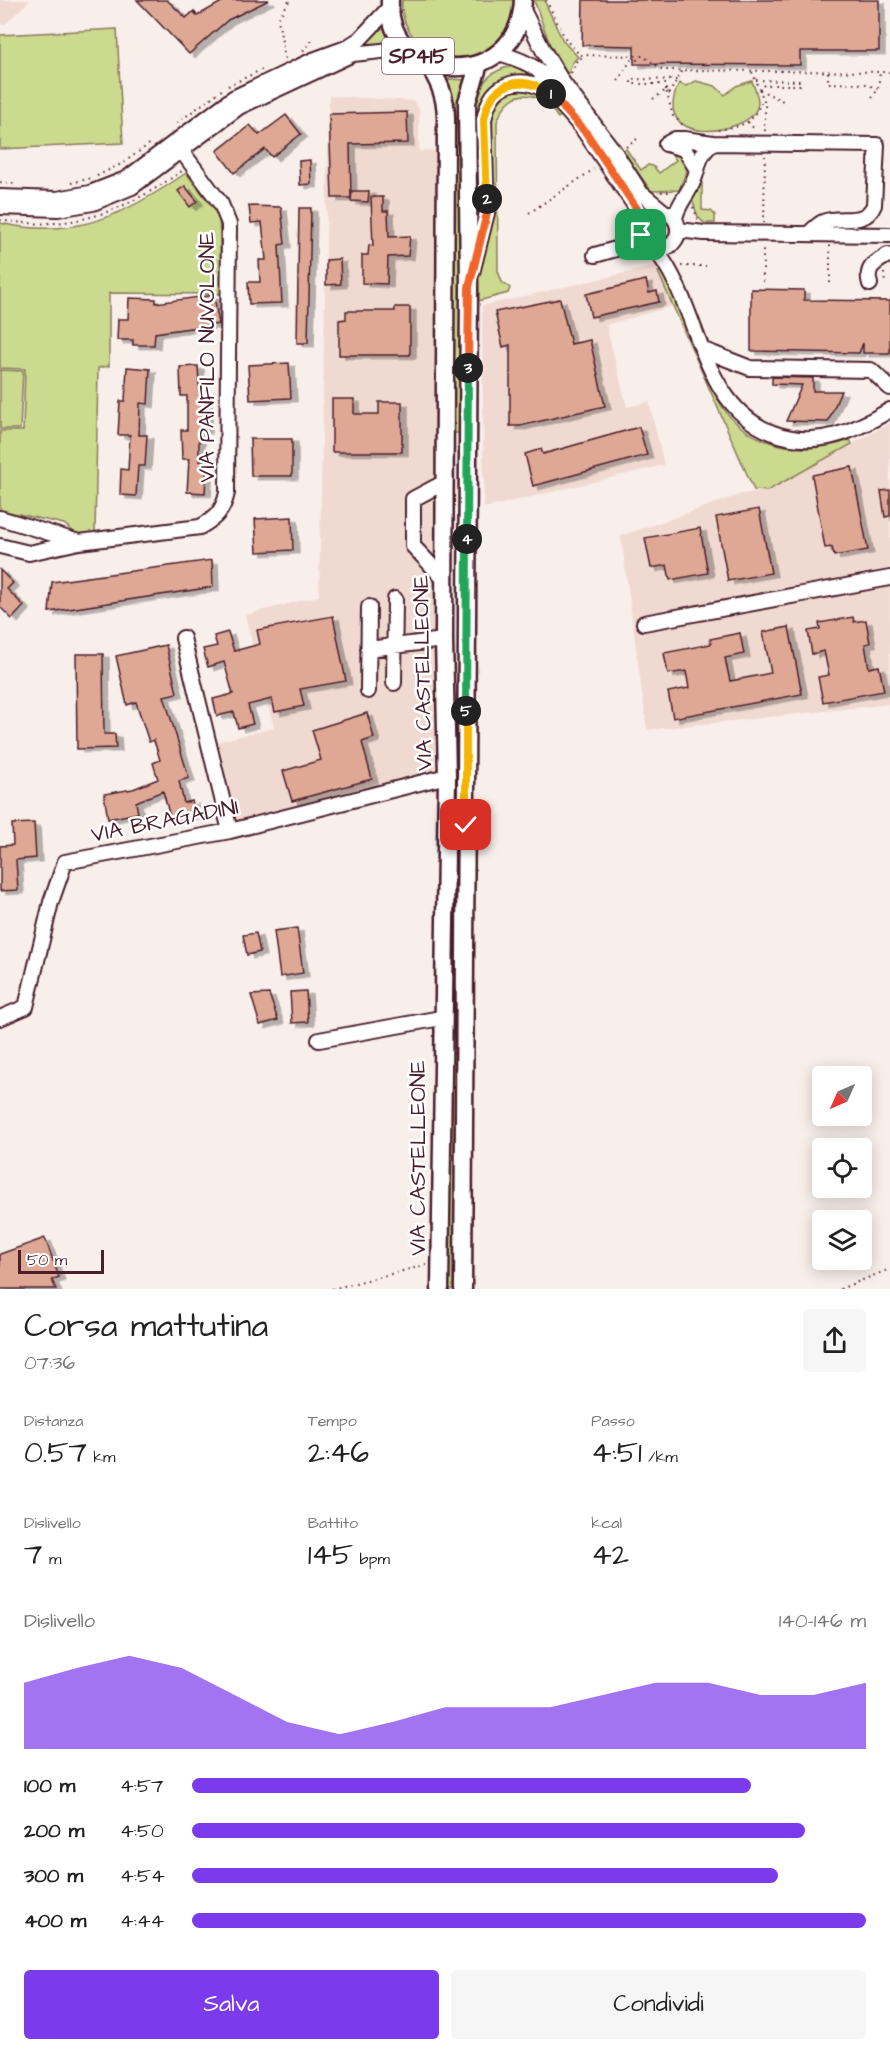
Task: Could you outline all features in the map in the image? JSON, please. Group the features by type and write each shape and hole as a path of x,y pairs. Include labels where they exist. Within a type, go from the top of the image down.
{"main road":[{"name":"SP415","path":"390,3 399,36 409,48 426,61 458,68 479,64 499,53 518,29 523,5"},
{"name":"VIA CASTELLEONE","path":"426,61 440,83 446,102 444,640 447,776 441,1018 440,1289"},
{"name":"VIA CASTELLEONE","path":"463,1289 469,287 467,102 479,64"}],"street":[{"path":"0,207 58,209 93,203 132,187 178,146 250,88 346,48 360,39 390,3"},
{"path":"523,5 543,50 611,158 637,209 645,237 677,287 722,393 734,407 747,420 778,435 808,440 846,433 890,410"},
{"path":"0,197 57,199 90,193 126,178 239,107 353,54 409,48"},
{"path":"499,53 529,63 545,74 587,134"},
{"path":"469,287 487,213 484,120 486,107 492,96 502,87 514,83 527,82 551,93 673,228"},
{"path":"696,168 684,149 666,144 686,134 877,145 874,205 871,212 866,216 845,221 826,221 808,234"},
{"path":"677,287 673,228 684,196 692,185 700,156 712,137"},
{"name":"VIA PANFILO NUVOLONE","path":"0,546 29,553 79,542 200,527 215,518 224,507 227,493 229,224 221,204 178,146"},
{"path":"645,237 650,212 673,228"},
{"path":"595,255 627,247 645,237 673,228 764,234 866,234 889,245 871,266 868,273 870,284"},
{"path":"704,350 750,368 871,370 890,388"},
{"path":"444,579 413,546 413,499 445,482"},
{"name":"VIA PANFILO NUVOLONE","path":"0,518 79,542"},
{"path":"644,623 890,578"},
{"path":"394,599 394,683"},
{"path":"368,691 369,607"},
{"path":"183,638 230,831"},
{"path":"368,649 444,640"},
{"name":"VIA BRAGADINI","path":"0,1018 26,1007 51,902 65,862 230,831 447,776"},
{"path":"320,1040 441,1018"}],"path":[{"path":"285,60 278,19 290,0"},
{"path":"546,0 557,25 572,49 586,56 637,55 648,58 658,68 682,70 890,72"},
{"path":"278,62 303,51 313,39"},
{"path":"618,81 631,60 637,60 637,55"},
{"path":"573,79 574,64 586,56"},
{"path":"174,126 238,79 268,66"},
{"path":"669,94 682,70"},
{"path":"752,71 765,103 763,282"},
{"path":"828,72 828,83 866,84 878,89"},
{"path":"872,98 878,89 880,72"},
{"path":"677,80 631,79 631,84 666,84 672,116 686,134"},
{"path":"756,80 800,81 800,85 764,85 760,90"},
{"path":"653,99 666,90"},
{"path":"760,90 785,102"},
{"path":"712,137 748,122 755,115 760,103 765,103"},
{"path":"748,122 765,138"},
{"path":"71,183 94,177 123,163 157,139"},
{"path":"529,213 637,140"},
{"path":"0,182 20,185"},
{"path":"652,193 675,192 684,196 691,201 704,229"},
{"path":"830,242 830,283"},
{"path":"674,267 706,266"},
{"path":"332,1289 440,1262"},
{"path":"840,1289 890,1269"}],"shaded area":[{"path":"0,0 30,0 4,25 0,24"},
{"path":"329,96 413,101 419,109 419,151 437,150 435,792 430,786 241,830 216,742 274,728 245,615 319,596"},
{"path":"656,266 673,306 606,325 627,407 649,402 664,465 484,508 482,306"},
{"path":"890,423 890,704 647,730 621,536 742,494 767,491"}],"green space":[{"path":"402,0 515,0 509,27 496,43 480,53 462,57 444,56 427,49 413,37 404,21"},
{"path":"534,0 544,0 563,41 578,57 572,63 569,73 566,72 550,45"},
{"path":"382,25 392,44 356,49"},
{"path":"117,29 123,143 0,149 0,35"},
{"path":"522,67 541,81 528,77 490,94 476,224 472,134 476,100 480,88 490,75 503,68"},
{"path":"447,80 467,80 461,107 459,433 453,433 454,106"},
{"path":"696,81 715,86 725,95 736,86 752,81 758,98 757,108 750,117 737,125 703,130 688,127 677,119 673,104 679,83 686,86"},
{"path":"521,88 537,90 562,115 558,118 542,101 525,95 509,102 497,122 498,271 502,282 510,288 508,293 474,302 473,283 489,215 491,120 501,100"},
{"path":"626,149 641,170 648,165 653,166 659,173 676,160 671,153 680,153 687,170 679,190 651,191 623,151"},
{"path":"186,173 219,215 222,294 109,293 109,366 98,368 95,535 80,537 64,524 0,510 0,431 23,431 25,369 0,368 0,223 52,228 76,226 120,212"},
{"path":"702,181 702,210 711,211 715,215 715,223 704,223 698,217 692,199"},
{"path":"662,271 717,398 728,415 742,428 775,444 794,447 813,448 850,440 852,444 767,491 754,490 658,272"},
{"path":"0,370 23,371 20,429 0,429"},
{"path":"448,1053 455,1053 453,1289 447,1289"}],"building":[{"path":"137,0 167,0 186,18 194,11 197,16 225,0 269,0 228,20 189,54"},
{"path":"583,0 879,0 879,51 800,51 800,65 634,64 634,46 582,45"},
{"path":"407,112 408,143 350,144 351,198 332,198 329,114"},
{"path":"286,115 301,134 272,157 265,149 234,173 217,151 250,125 259,135"},
{"path":"310,160 311,184 300,185 299,161"},
{"path":"185,186 197,201 190,207 178,191"},
{"path":"352,191 369,191 368,202 351,201"},
{"path":"371,197 383,197 383,211 388,211 389,237 410,236 408,256 388,257 387,284 362,283 362,255 368,255 369,245 373,246"},
{"path":"249,206 281,207 285,244 279,245 282,303 249,304 248,282 260,282 259,260 266,260 262,222 251,223"},
{"path":"299,208 311,208 308,343 297,343"},
{"path":"340,259 341,284 326,285 326,260"},
{"path":"646,280 649,293 657,291 659,302 591,317 586,294"},
{"path":"751,289 804,290 804,300 890,301 890,353 863,353 863,343 859,353 751,351"},
{"path":"214,295 219,324 155,333 154,345 133,345 133,340 117,340 118,319 128,319 129,298 156,299 156,303"},
{"path":"560,299 571,344 590,340 605,406 520,426 510,426 510,345 503,347 495,312"},
{"path":"395,307 410,307 410,355 339,355 339,320 346,319 346,311 395,311"},
{"path":"289,363 291,398 250,400 248,365"},
{"path":"198,366 200,399 206,399 206,430 199,430 199,461 207,461 205,493 187,492 189,459 182,459 181,430 187,430 187,396 181,396 180,367"},
{"path":"127,367 150,369 148,404 140,403 139,435 147,435 145,466 138,466 136,496 120,495 121,469 128,470 130,435 118,435 120,401 125,401"},
{"path":"772,377 813,378 813,391 841,391 828,422 786,421 802,385 772,384"},
{"path":"332,399 354,399 354,414 379,414 379,402 402,402 402,452 332,452"},
{"path":"639,427 647,455 533,486 525,454 541,449 543,454"},
{"path":"250,439 292,439 292,476 251,476"},
{"path":"852,467 868,550 834,556 832,547 825,548 812,475"},
{"path":"890,490 890,516 885,517 881,491"},
{"path":"759,509 771,573 728,581 716,517"},
{"path":"292,517 293,550 257,552 255,519"},
{"path":"700,528 708,573 670,580 667,565 651,568 645,538"},
{"path":"212,560 213,587 49,612 52,582"},
{"path":"0,570 13,583 7,589 24,606 12,619 0,607"},
{"path":"333,616 346,681 300,689 304,706 275,712 272,699 248,705 253,724 238,728 234,712 217,716 213,699 233,694 224,662 208,667 203,649 217,646 214,636 228,632 234,651 260,644 257,630"},
{"path":"853,617 854,622 866,620 870,643 865,644 869,668 879,666 884,691 823,702 818,677 829,675 824,651 812,654 808,631 820,629 819,623"},
{"path":"789,627 802,694 673,718 668,692 689,688 686,671 668,674 664,653 711,644 710,639 740,633 744,654 725,658 730,681 771,673 763,632"},
{"path":"166,645 177,693 164,696 189,778 179,781 184,803 192,801 195,815 171,821 163,791 136,802 138,813 108,819 104,794 133,789 158,779 153,763 160,760 154,740 149,742 136,702 127,705 116,656"},
{"path":"76,654 103,654 104,734 115,734 116,748 77,749"},
{"path":"367,713 374,738 362,742 372,779 292,801 283,771 321,760 312,730"},
{"path":"34,823 36,858 16,860 18,890 0,891 0,846 13,845 12,824"},
{"path":"297,928 303,973 280,977 274,931"},
{"path":"256,933 260,952 247,955 243,935"},
{"path":"306,991 308,1022 292,1023 290,992"},
{"path":"269,994 278,1020 260,1025 251,995"},
{"path":"45,1238 59,1277 52,1280 56,1289 0,1289 0,1254"}],"route":[{"path":"466,825 469,287 487,213 484,120 486,107 492,96 502,87 527,82 551,93 587,134 637,209 641,222 641,235"}]}
